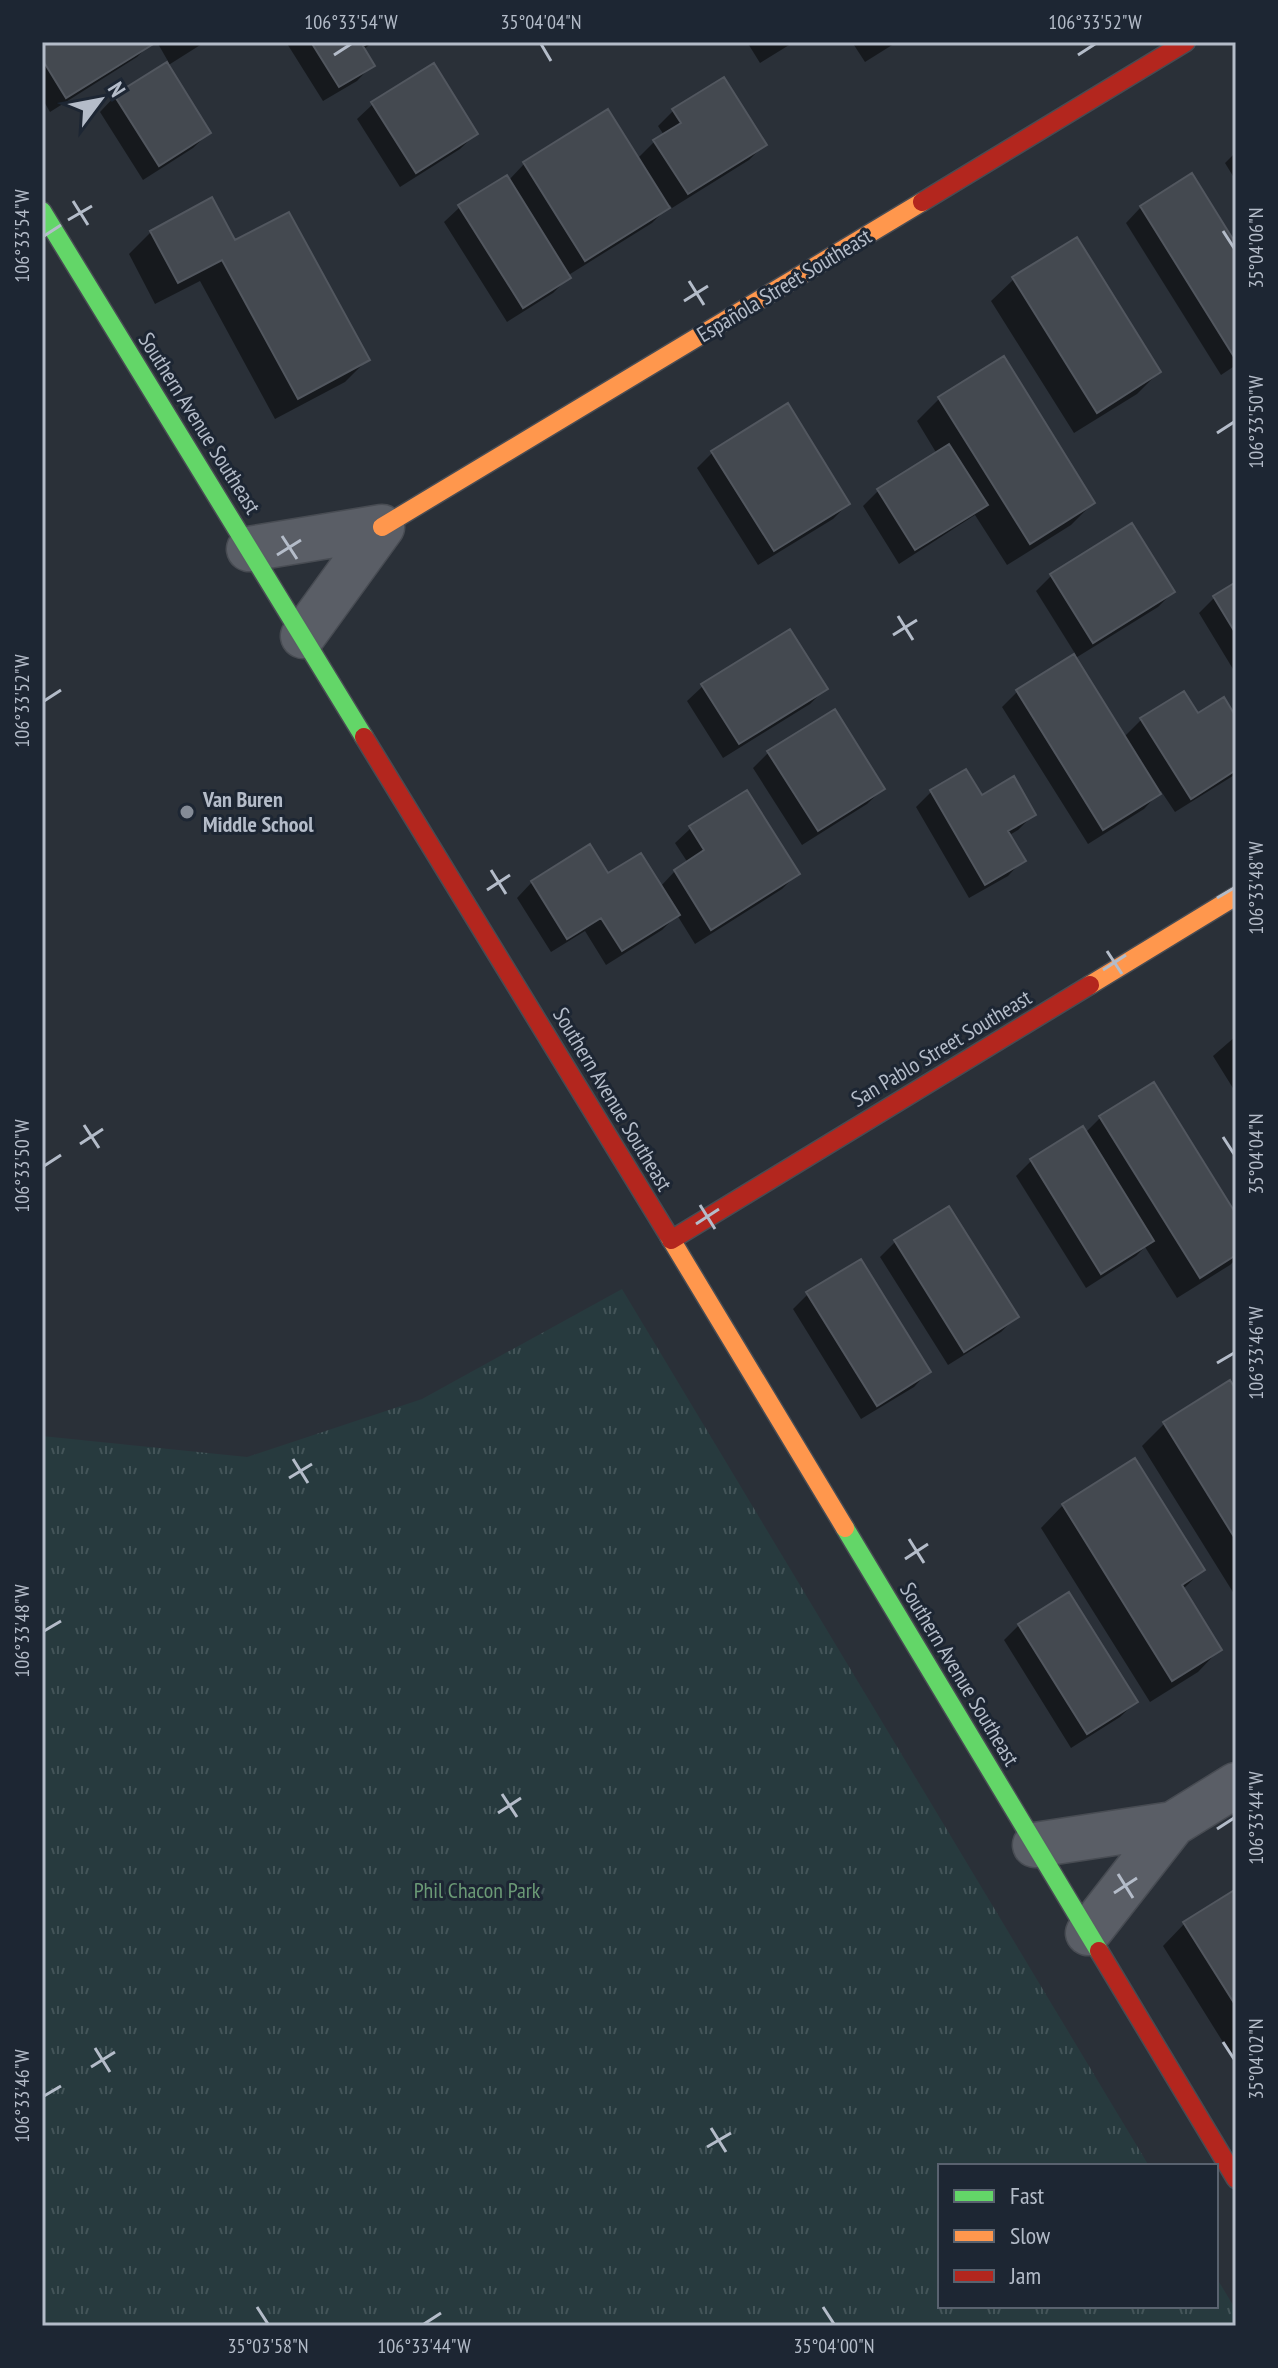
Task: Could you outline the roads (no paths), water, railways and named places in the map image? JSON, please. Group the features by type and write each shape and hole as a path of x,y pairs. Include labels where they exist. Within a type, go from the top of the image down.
{"street":[{"name":"Española Street Southeast","path":"249,549 382,527 1186,42"},
{"name":"Southern Avenue Southeast","path":"42,211 671,1240 1236,2179"},
{"name":"Española Street Southeast","path":"303,636 382,527"},
{"name":"San Pablo Street Southeast","path":"671,1240 1236,896"},
{"path":"1088,1933 1173,1824 1236,1785"},
{"path":"1035,1845 1173,1824"}],"place":[{"name":"Van Buren Middle School","path":"187,812"}],"park label":[{"name":"Phil Chacon Park","path":"477,1890"}]}
